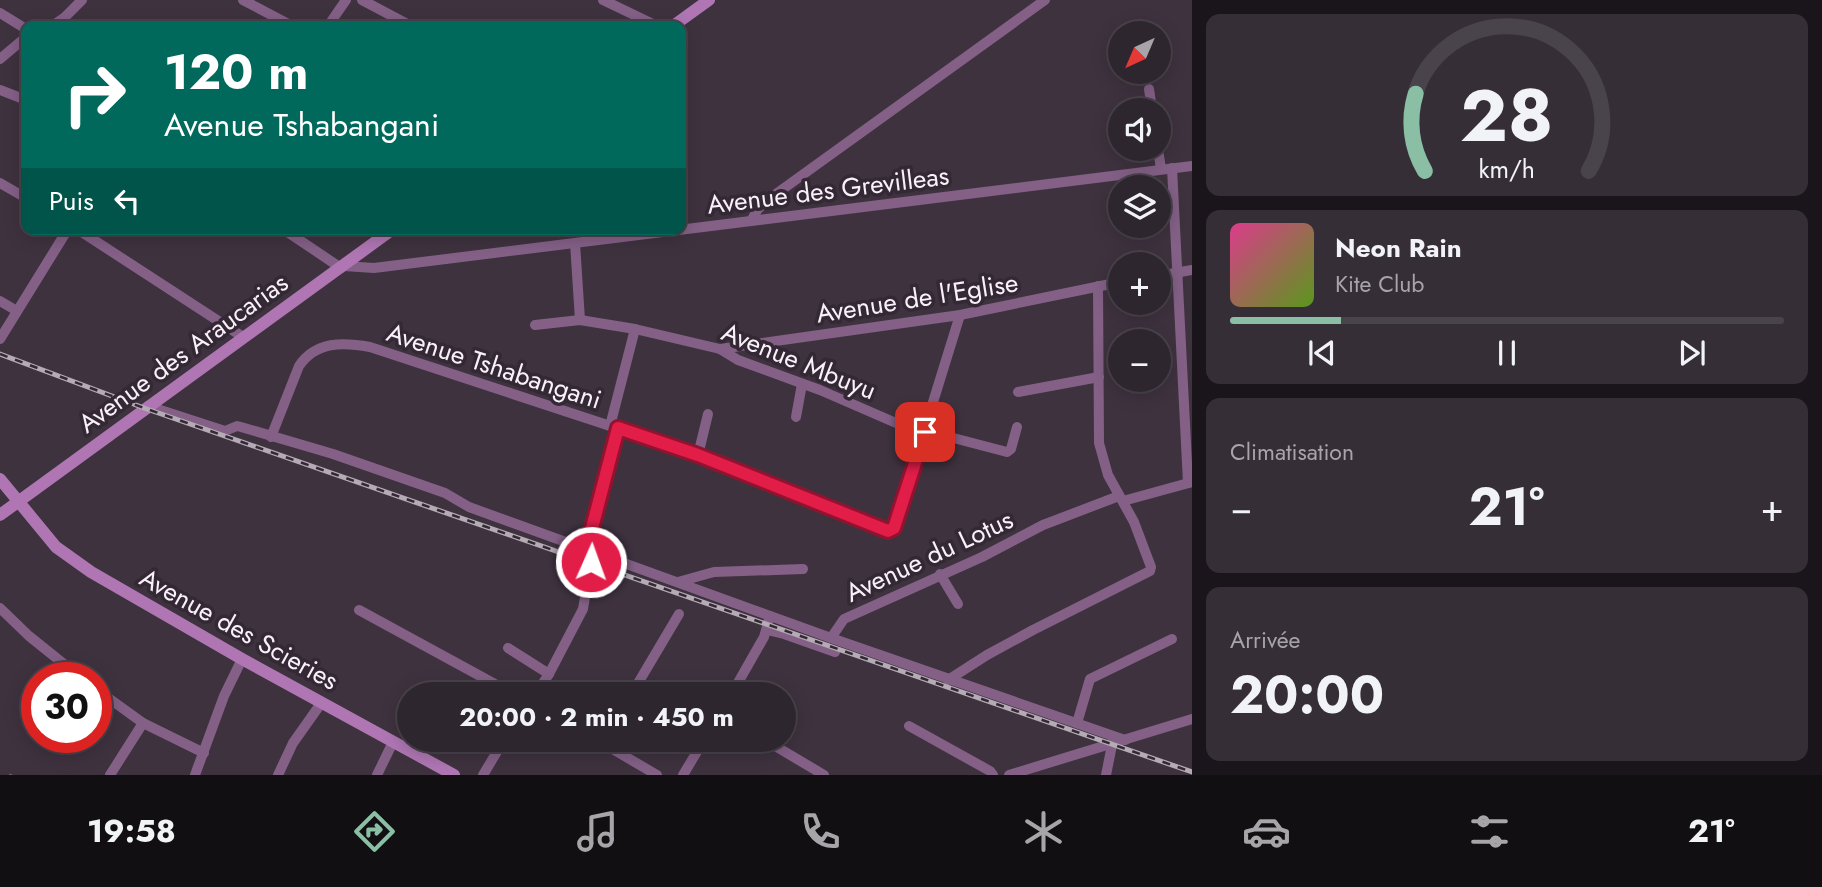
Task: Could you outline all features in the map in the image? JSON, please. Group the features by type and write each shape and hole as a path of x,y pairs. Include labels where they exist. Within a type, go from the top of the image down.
{"street":[{"path":"59,21 82,0"},
{"path":"243,0 283,21"},
{"path":"331,21 346,0"},
{"path":"362,0 402,21"},
{"path":"603,0 647,21"},
{"path":"680,21 709,0"},
{"path":"751,221 758,209 769,199 1045,0"},
{"path":"0,13 21,27"},
{"path":"0,59 21,41"},
{"path":"1149,89 1150,98"},
{"path":"0,90 21,98"},
{"path":"1163,161 1178,272 1188,386 1190,482"},
{"name":"Avenue des Grevilleas","path":"686,229 1192,166"},
{"path":"0,183 21,195"},
{"path":"0,339 64,235"},
{"path":"86,235 243,337"},
{"path":"292,235 342,267"},
{"name":"Avenue des Araucarias","path":"0,515 342,267 382,235"},
{"name":"Avenue des Grevilleas","path":"342,267 374,268 639,235"},
{"path":"575,243 580,320"},
{"path":"1171,273 1192,270"},
{"name":"Avenue de l'Eglise","path":"720,349 960,315 1108,284"},
{"path":"948,680 1010,642 1146,574 1151,567 1134,522 1105,467 1099,443 1098,286"},
{"path":"0,301 17,311"},
{"name":"Avenue Tshabangani","path":"271,437 303,361 320,348 337,344 369,347 698,455 890,531 894,528 960,315"},
{"name":"Avenue Mbuyu","path":"535,325 580,320 635,329 720,349 738,360 802,383 896,423 1007,452 1011,449 1017,426"},
{"path":"544,682 583,609 591,562 585,555 635,329"},
{"path":"1018,392 1099,377"},
{"path":"796,417 802,383"},
{"name":"Avenue du Lotus","path":"148,406 225,431 237,426 333,454 445,493 469,507 831,638 844,619 982,557 1043,526 1121,499 1190,482"},
{"path":"698,455 708,414"},
{"name":"Avenue des Scieries","path":"0,479 47,538 75,562 242,659 454,775"},
{"path":"677,582 714,572 803,569"},
{"path":"940,574 958,604"},
{"path":"0,608 61,662"},
{"path":"359,610 491,682"},
{"path":"639,682 679,614"},
{"path":"738,682 767,630 770,616"},
{"path":"767,630 835,652"},
{"path":"831,638 1125,740"},
{"path":"1077,723 1086,684 1090,679 1172,639"},
{"path":"508,648 549,674"},
{"path":"195,775 227,689 242,659"},
{"path":"112,701 143,723 204,752"},
{"path":"278,775 293,743 322,702"},
{"path":"1009,775 1192,719"},
{"path":"110,775 143,723"},
{"path":"909,726 993,775"},
{"path":"377,775 393,742"},
{"path":"1106,775 1112,745"},
{"path":"483,775 497,752"},
{"path":"619,752 657,775"},
{"path":"683,775 697,752"},
{"path":"785,752 824,775"},
{"path":"1050,775 1052,762"}],"railway":[{"path":"0,354 144,408 1192,772"}],"route":[{"path":"591,562 585,555 586,549 618,428 698,455 888,531 894,528 925,432"}]}
